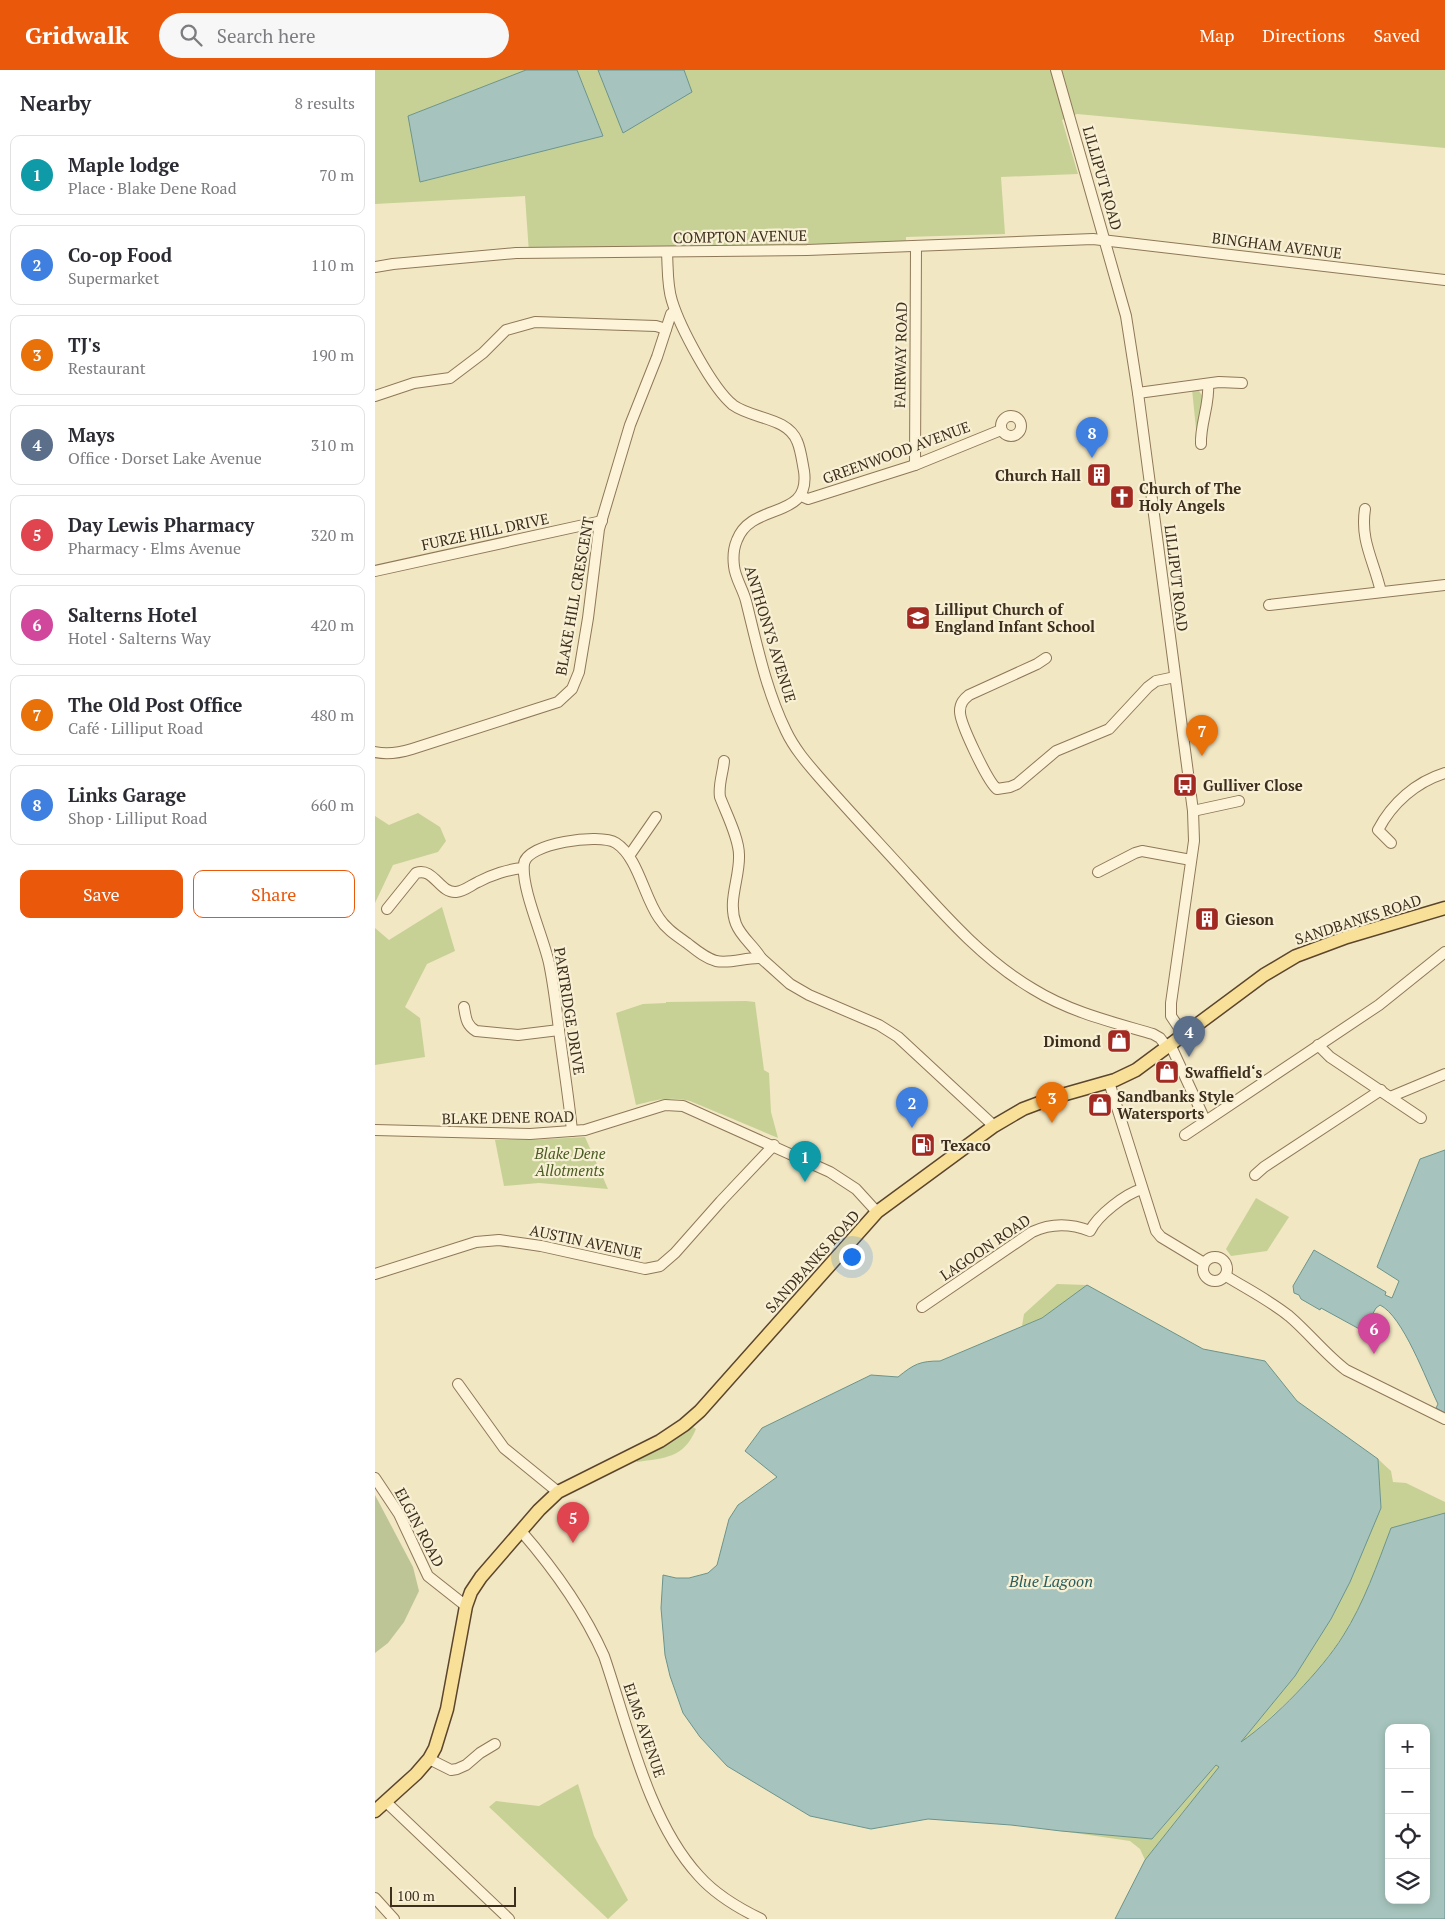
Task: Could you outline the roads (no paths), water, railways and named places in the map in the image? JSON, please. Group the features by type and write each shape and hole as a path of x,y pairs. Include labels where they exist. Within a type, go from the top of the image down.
{"main road":[{"name":"SANDBANKS ROAD","path":"375,1811 416,1774 429,1759 441,1732 447,1709 466,1606 471,1592 481,1577 558,1492 660,1441 684,1425 700,1411 877,1212 994,1126 1023,1109 1042,1101 1109,1082 1136,1070 1265,975 1297,956 1347,937 1445,908"}],"street":[{"name":"LILLIPUT ROAD","path":"1056,70 1126,316 1138,393 1193,811 1194,827 1191,860 1171,1003 1171,1016 1183,1034"},
{"name":"COMPTON AVENUE","path":"375,267 516,253 667,253 1093,239 1106,242"},
{"name":"BINGHAM AVENUE","path":"1106,242 1147,245 1445,280"},
{"name":"FAIRWAY ROAD","path":"915,464 916,246"},
{"path":"667,253 669,288 675,311 709,373 733,404 741,410 787,428 797,441 805,485 801,496"},
{"name":"BLAKE HILL CRESCENT","path":"375,752 385,754 398,753 412,749 557,702 573,689 579,672 587,626 602,521 631,425 671,314 675,311"},
{"path":"375,396 414,382 449,378 483,353 506,330 535,322 656,326 666,329"},
{"path":"1138,393 1219,382 1242,383"},
{"path":"1201,444 1208,391 1207,384"},
{"name":"GREENWOOD AVENUE","path":"801,496 808,499 915,464 1001,430"},
{"name":"ANTHONYS AVENUE","path":"801,496 791,504 764,515 746,528 737,539 734,560 736,576 746,599 765,677 786,731 798,752 932,901 981,952 1033,990 1057,1002 1082,1014 1153,1034 1168,1045"},
{"path":"1365,508 1363,524 1365,542 1381,592"},
{"name":"FURZE HILL DRIVE","path":"375,571 602,521"},
{"path":"1269,605 1445,585"},
{"path":"1047,658 969,694 960,706 960,718 989,780 997,789 1017,784 1056,751 1109,729 1147,686 1156,681 1175,677"},
{"path":"724,761 719,788 720,797 739,852 733,900 734,915 740,931 761,958 789,984 809,995 879,1025 898,1037 994,1126"},
{"path":"1391,843 1378,830 1393,808 1420,784 1445,773"},
{"path":"1193,811 1239,800"},
{"path":"629,856 656,817"},
{"path":"387,909 416,873 421,871 428,873 445,888 456,892 478,881 523,868 528,855 553,846 595,838 615,842 629,856 649,902 666,927 708,958 725,962 761,958"},
{"path":"1098,872 1135,853 1143,851 1191,860"},
{"name":"PARTRIDGE DRIVE","path":"523,868 549,963 572,1131"},
{"path":"1185,1135 1379,1005 1445,952"},
{"path":"463,1007 467,1022 476,1031 519,1035 559,1030"},
{"path":"1168,1045 1205,1120"},
{"path":"1318,1045 1330,1056 1421,1118"},
{"path":"1390,1097 1445,1074"},
{"path":"1109,1082 1156,1231 1161,1237 1204,1263"},
{"path":"1255,1175 1264,1167 1381,1090"},
{"name":"BLAKE DENE ROAD","path":"375,1130 521,1134 585,1130 665,1105 674,1105 690,1108 774,1145 844,1179 877,1212"},
{"name":"AUSTIN AVENUE","path":"375,1274 476,1242 499,1240 541,1246 645,1269 655,1268 675,1253 774,1145"},
{"name":"LAGOON ROAD","path":"922,1307 1032,1232 1054,1225 1078,1226 1090,1231 1098,1218 1131,1194 1142,1189"},
{"path":"1213,1257 1221,1259 1227,1267 1226,1276 1218,1282 1211,1281 1203,1272 1204,1263 1213,1257"},
{"path":"1226,1276 1290,1317 1335,1362 1346,1370 1445,1419"},
{"path":"457,1384 504,1448 558,1492"},
{"name":"ELGIN ROAD","path":"375,1478 399,1514 428,1576 466,1606"},
{"name":"ELMS AVENUE","path":"521,1531 569,1591 597,1641 610,1673 642,1772 673,1841 686,1861 705,1882 731,1903 761,1919"},
{"path":"429,1759 451,1770 457,1769 466,1765 480,1753 495,1744"},
{"path":"386,1802 509,1919"},
{"path":"375,1898 394,1919"}],"water":[{"path":"526,70 577,70 603,136 420,182 408,116"},
{"path":"598,70 684,70 692,92 623,133"},
{"path":"1445,1150 1445,1413 1436,1408 1438,1404 1413,1350 1389,1311 1380,1305 1376,1308 1363,1331 1301,1299 1299,1295 1294,1293 1293,1286 1314,1250 1386,1292 1385,1295 1392,1298 1399,1281 1377,1267 1420,1159"},
{"name":"Blue Lagoon","path":"1087,1285 1203,1349 1265,1361 1297,1401 1378,1459 1381,1508 1350,1582 1331,1619 1295,1676 1241,1742 1268,1721 1297,1693 1334,1649 1351,1623 1364,1597 1391,1528 1445,1513 1445,1919 1115,1919 1145,1860 1219,1767 1216,1765 1152,1839 928,1819 871,1829 810,1816 727,1766 700,1737 683,1713 665,1655 661,1608 663,1575 689,1578 708,1573 717,1565 729,1519 738,1505 777,1477 745,1451 762,1428 871,1375 898,1377 917,1364 940,1361 1042,1318"}],"place":[{"name":"Links Garage","path":"1092,458"},
{"name":"Church Hall","path":"1099,475"},
{"name":"Church of The Holy Angels","path":"1122,497"},
{"name":"Lilliput Church of England Infant School","path":"918,618"},
{"name":"The Old Post Office","path":"1202,756"},
{"name":"Gulliver Close","path":"1185,785"},
{"name":"Gieson","path":"1207,919"},
{"name":"Dimond","path":"1119,1041"},
{"name":"Mays","path":"1189,1057"},
{"name":"Swaffield‘s","path":"1167,1072"},
{"name":"Sandbanks Style Watersports","path":"1100,1105"},
{"name":"TJ's","path":"1052,1123"},
{"name":"Co-op Food","path":"912,1128"},
{"name":"Texaco","path":"923,1145"},
{"name":"Maple lodge","path":"805,1182"},
{"name":"Salterns Hotel","path":"1374,1354"},
{"name":"Day Lewis Pharmacy","path":"573,1543"}],"park label":[{"name":"Blake Dene Allotments","path":"570,1162"}]}
